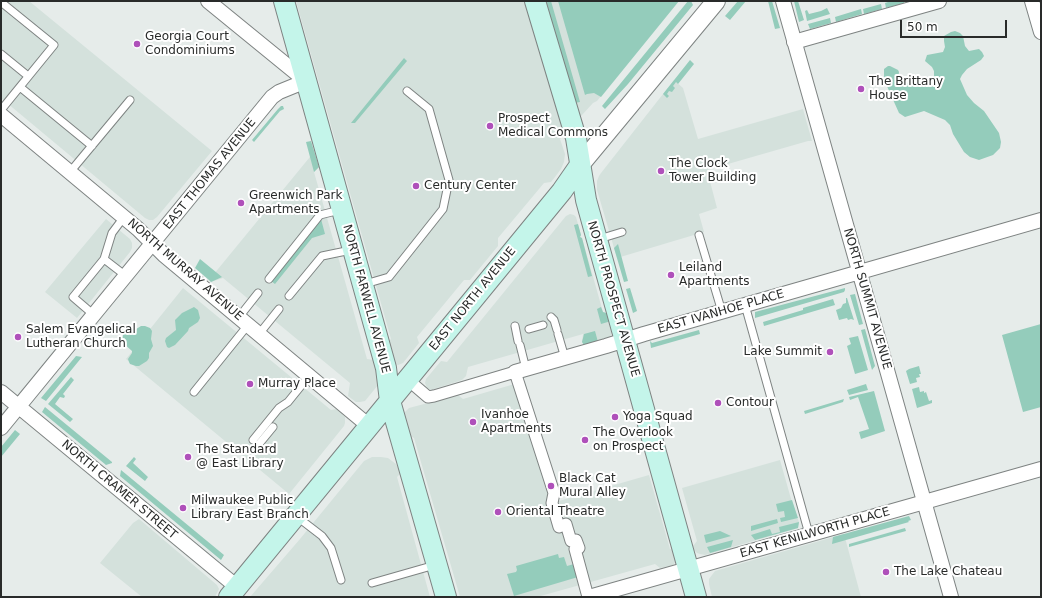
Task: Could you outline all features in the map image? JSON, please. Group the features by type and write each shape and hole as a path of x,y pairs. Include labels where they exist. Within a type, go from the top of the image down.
{"main road":[{"name":"NORTH FARWELL AVENUE","path":"284,1 386,368 390,401 446,597"},
{"name":"NORTH PROSPECT AVENUE","path":"535,3 576,138 586,200 696,597"},
{"name":"EAST NORTH AVENUE","path":"233,592 562,190 580,165"}],"street":[{"path":"208,1 306,81"},
{"name":"EAST NORTH AVENUE","path":"580,165 716,1"},
{"name":"NORTH SUMMIT AVENUE","path":"783,1 951,597"},
{"path":"794,42 939,1"},
{"path":"1032,1 1041,32"},
{"name":"EAST THOMAS AVENUE","path":"1,428 272,97 279,92 306,81"},
{"name":"NORTH MURRAY AVENUE","path":"1,116 138,229 164,255 369,426"},
{"name":"EAST IVANHOE PLACE","path":"407,380 428,397 434,396 1041,220"},
{"path":"520,370 554,493 552,503 558,527 566,524 579,548 575,549 589,597"},
{"name":"NORTH CRAMER STREET","path":"1,392 233,592"},
{"name":"EAST KENILWORTH PLACE","path":"589,597 1041,469"}],"lane":[{"path":"1,2 54,45 1,110"},
{"path":"1,54 28,76"},
{"path":"20,87 92,146"},
{"path":"363,285 389,277 443,209 449,180 429,109 407,91"},
{"path":"70,172 130,100"},
{"path":"269,279 320,216 342,209"},
{"path":"94,315 73,297 104,259 112,233 124,218"},
{"path":"597,239 622,232"},
{"path":"700,235 722,312"},
{"path":"289,296 322,256 353,249"},
{"path":"104,259 126,276"},
{"path":"249,325 258,293"},
{"path":"745,305 809,534"},
{"path":"194,392 249,325 279,309"},
{"path":"551,317 554,320 565,358"},
{"path":"518,341 520,331 543,324 552,324 557,331"},
{"path":"515,326 518,341 520,370"},
{"path":"284,412 288,402 309,376"},
{"path":"272,427 256,442 279,408 288,402"},
{"path":"296,516 322,536 331,548 341,580"},
{"path":"372,583 437,564"}],"shaded area":[{"path":"1,1 29,1 212,151 153,220 145,218 1,98"},
{"path":"296,1 679,1 597,101 593,103 560,139 565,154 561,169 551,182 544,183 498,238 498,246 470,280 464,280 417,337 419,343 403,363 398,365 395,364 387,343 391,339"},
{"name":"The Clock Tower Building","path":"674,80 683,88 698,139 803,109 812,141 707,170 717,208 699,214 704,232 617,258 597,190 597,181 601,173"},
{"path":"314,152 319,167 314,172 367,359 374,360 378,380 378,385 365,401 360,402 356,402 348,396 350,383 223,278 211,282 209,280"},
{"path":"570,214 576,217 581,235 580,237 582,238 603,312 609,314 613,330 610,337 605,340 584,345 582,342 583,334 468,367 466,376 462,380 432,390 427,388 425,383 426,379 441,361 447,362 566,216"},
{"path":"106,219 130,239 132,248 77,318 45,292"},
{"path":"183,288 331,410 337,409 345,417 344,426 289,494 126,359"},
{"path":"525,381 559,501 649,475 670,549 676,551 677,560 673,565 660,568 655,564 537,597 460,597 414,438 410,436 404,413 409,408 458,395 463,399"},
{"path":"372,457 388,458 396,464 401,473 397,477 430,597 250,597 364,461"},
{"path":"780,460 799,522 798,528 705,555 697,553 693,546 697,541 682,488"},
{"path":"139,519 217,585 219,589 215,597 142,597 100,563 133,523"},
{"path":"844,534 861,597 712,597 709,579 715,571"}],"green space":[{"path":"546,1 551,1 580,102 575,103"},
{"path":"558,1 679,1 601,97 594,93 585,95"},
{"path":"688,1 691,1 693,5 628,84 605,109 602,106"},
{"path":"738,1 746,1 730,20 725,16"},
{"path":"768,1 772,1 780,28 775,29"},
{"path":"794,1 798,1 804,20 799,22"},
{"path":"891,1 904,1 904,3 886,8 885,3"},
{"path":"881,4 882,9 864,14 863,9"},
{"path":"827,8 830,14 807,21 805,11 807,10 809,14"},
{"path":"861,9 862,14 836,22 835,17"},
{"path":"830,18 831,23 810,29 808,24"},
{"path":"955,31 963,36 965,46 969,51 979,49 984,56 981,60 967,69 960,79 967,95 984,111 999,133 1001,142 1000,148 993,155 979,160 970,157 964,152 953,134 950,125 945,120 924,111 905,117 899,113 884,76 884,69 890,66 898,70 898,79 908,83 931,79 934,76 934,71 925,61 927,55 943,52 945,47 944,36"},
{"path":"404,58 407,61 355,123 351,123"},
{"path":"690,60 694,64 678,84 676,82 673,86 675,88 672,92 669,91 667,94 669,96 667,98 663,94"},
{"path":"281,106 283,106 284,109 280,111 254,142 252,140"},
{"path":"311,141 319,167 314,172 306,142"},
{"path":"321,219 325,234 312,238 275,284 271,281"},
{"path":"578,224 581,235 580,237 582,238 592,276 588,277 574,225"},
{"path":"618,244 628,281 624,282 614,248"},
{"path":"200,259 222,277 211,282 195,268"},
{"path":"630,288 637,311 633,313 626,289"},
{"path":"845,288 844,292 755,318 755,312"},
{"path":"855,294 863,324 859,325 850,295"},
{"path":"846,298 854,320 848,320 847,318 839,320 836,310 841,308 843,304 846,303"},
{"path":"833,299 835,305 764,326 763,322"},
{"path":"194,307 198,310 200,318 198,322 189,328 175,345 169,348 167,347 165,341 166,338 176,330 175,320 182,313"},
{"path":"601,307 603,312 609,314 611,321 601,324 597,309"},
{"path":"1041,324 1041,407 1023,412 1002,335"},
{"path":"141,326 150,328 152,331 151,339 153,346 147,361 139,366 136,366 130,364 128,359 132,351 123,343 122,339 124,332 129,330 133,331"},
{"path":"865,329 875,366 872,370 861,330"},
{"path":"699,330 700,334 651,348 650,341 652,343"},
{"path":"595,331 598,342 584,345 582,342 584,334"},
{"path":"858,336 868,370 855,374 847,346 851,344 849,338"},
{"path":"76,356 82,357 46,401 41,398"},
{"path":"919,366 921,374 919,374 920,377 916,378 917,382 910,384 906,371"},
{"path":"71,377 74,380 63,394 65,396 64,398 60,397 55,404 73,419 70,422 48,404"},
{"path":"866,384 868,390 849,395 847,390"},
{"path":"919,387 920,392 926,392 929,401 932,400 932,403 917,408 912,389"},
{"path":"874,391 885,431 861,439 859,432 869,429 858,397 850,400 849,397"},
{"path":"844,399 843,402 805,414 804,411"},
{"path":"45,407 112,463 106,465 42,412"},
{"path":"15,430 20,434 1,457 1,447"},
{"path":"134,457 136,459 133,463 148,477 145,481 126,466"},
{"path":"121,470 224,555 221,560 120,476"},
{"path":"792,500 798,518 781,522 780,518 785,517 784,511 778,512 776,504"},
{"path":"909,516 911,520 908,521 909,522 832,544 833,537"},
{"path":"777,519 778,523 751,531 751,526"},
{"path":"799,522 798,528 755,540 751,535 770,529 772,534 780,532 779,527"},
{"path":"905,528 906,531 849,547 849,544"},
{"path":"720,531 731,536 706,543 704,535"},
{"path":"733,540 731,547 710,553 707,547"},
{"path":"558,554 559,558 564,557 567,566 574,564 578,577 514,596 507,574 516,572 516,566"}],"place":[{"name":"Georgia Court Condominiums","path":"137,44"},
{"name":"The Brittany House","path":"861,89"},
{"name":"Prospect Medical Commons","path":"490,126"},
{"name":"The Clock Tower Building","path":"661,171"},
{"name":"Century Center","path":"416,186"},
{"name":"Greenwich Park Apartments","path":"241,203"},
{"name":"Leiland Apartments","path":"671,275"},
{"name":"Salem Evangelical Lutheran Church","path":"18,337"},
{"name":"Lake Summit","path":"830,352"},
{"name":"Murray Place","path":"250,384"},
{"name":"Contour","path":"718,403"},
{"name":"Yoga Squad","path":"615,417"},
{"name":"Ivanhoe Apartments","path":"473,422"},
{"name":"The Overlook on Prospect","path":"585,440"},
{"name":"The Standard @ East Library","path":"188,457"},
{"name":"Black Cat Mural Alley","path":"551,486"},
{"name":"Milwaukee Public Library East Branch","path":"183,508"},
{"name":"Oriental Theatre","path":"498,512"},
{"name":"The Lake Chateau","path":"886,572"}]}
